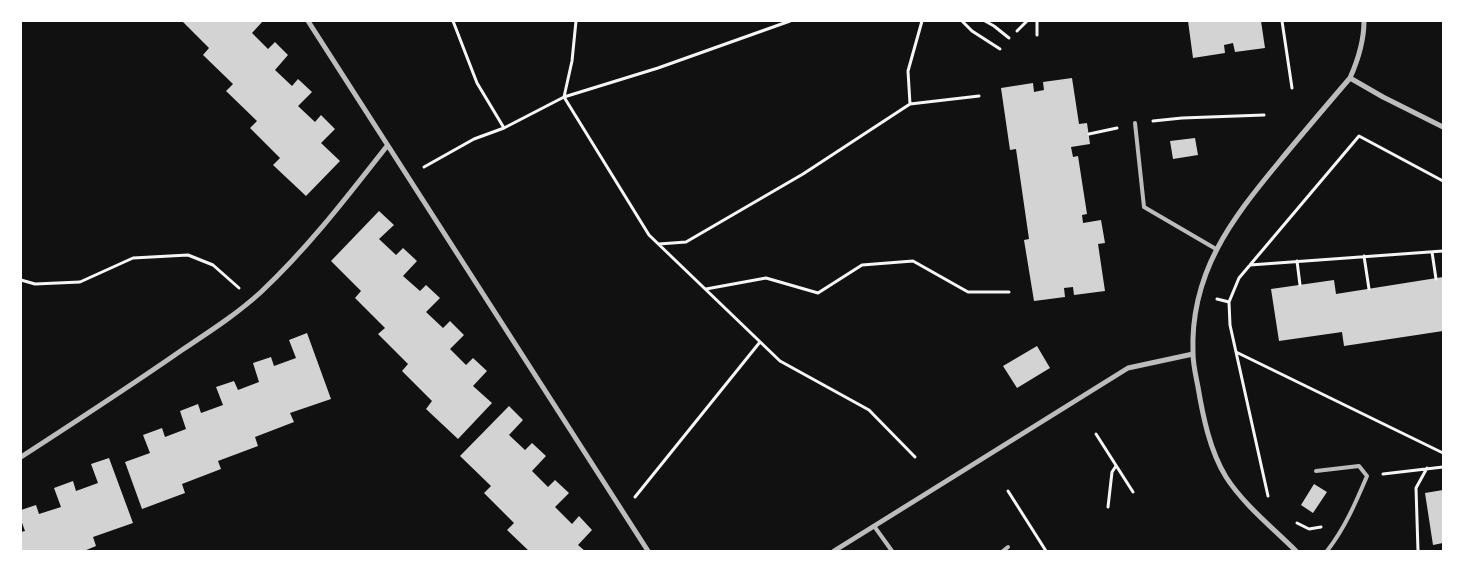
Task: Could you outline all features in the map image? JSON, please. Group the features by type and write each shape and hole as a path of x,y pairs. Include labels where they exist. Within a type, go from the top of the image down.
{"street":[{"path":"308,21 648,551"},
{"path":"1296,551 1238,493 1226,477 1217,459 1209,437 1200,398 1193,354 1194,325 1199,295 1206,270 1216,249 1233,219 1350,78 1357,61 1364,34 1364,21"},
{"path":"1350,78 1443,127"},
{"path":"21,457 147,375 251,300 301,253 387,146"},
{"path":"834,551 1128,368 1193,354"}],"lane":[{"path":"1135,123 1144,207 1216,249"},
{"path":"1316,471 1359,466 1367,476 1355,506 1339,536 1327,551"},
{"path":"874,526 892,551"},
{"path":"1003,551 1008,548"}],"path":[{"path":"453,21 477,83 504,128"},
{"path":"576,21 572,61 564,97 649,235 780,361 869,410 915,457"},
{"path":"417,170 474,139 504,128 564,97 658,68 790,21"},
{"path":"910,104 908,71 922,21"},
{"path":"962,21 972,31 1000,49"},
{"path":"984,21 994,26 1008,38"},
{"path":"1017,31 1027,21"},
{"path":"1037,21 1037,36"},
{"path":"1282,21 1292,88"},
{"path":"658,244 686,242 803,174 910,104 979,96"},
{"path":"1089,134 1135,123 1182,118 1264,114"},
{"path":"1274,502 1268,497 1230,325 1229,302 1239,278 1359,136 1443,181"},
{"path":"1250,264 1443,251"},
{"path":"1432,252 1436,278"},
{"path":"21,280 36,284 80,282 133,258 188,255 213,266 251,300"},
{"path":"1364,256 1369,289"},
{"path":"706,290 766,278 818,293 862,265 913,261 968,292 1009,292"},
{"path":"1296,261 1300,285"},
{"path":"1199,295 1229,302"},
{"path":"634,498 760,342"},
{"path":"1236,352 1443,454"},
{"path":"1096,434 1133,492"},
{"path":"1108,507 1112,472 1116,466"},
{"path":"1367,476 1443,467"},
{"path":"1418,551 1416,488 1427,468"},
{"path":"1008,491 1046,551"},
{"path":"1293,519 1298,524 1309,529 1324,526 1339,536"}],"building":[{"path":"182,21 263,21 252,33 268,49 275,42 288,55 275,70 292,86 298,79 312,92 298,106 315,122 321,115 335,129 321,143 340,161 306,196 273,165 280,158 250,128 257,121 226,91 233,84 203,55 209,48"},
{"path":"1188,21 1261,21 1265,48 1235,52 1233,43 1224,45 1225,53 1193,58"},
{"path":"1072,78 1079,124 1087,123 1090,144 1071,147 1073,157 1078,156 1087,214 1082,215 1083,223 1101,220 1105,243 1098,244 1105,291 1074,295 1073,287 1064,288 1065,297 1034,301 1024,240 1029,239 1016,149 1010,150 1001,88 1033,83 1034,92 1044,90 1043,82"},
{"path":"1195,138 1198,155 1173,159 1170,141"},
{"path":"379,211 394,225 379,239 396,255 403,248 417,261 403,276 420,291 426,285 440,298 426,312 443,328 450,321 464,335 450,349 466,365 473,358 487,371 473,386 492,403 458,439 426,409 432,401 402,371 408,364 378,334 385,328 355,298 361,291 331,261"},
{"path":"1443,277 1443,331 1344,346 1342,332 1279,341 1271,289 1334,280 1336,294"},
{"path":"307,333 331,399 290,413 294,422 255,437 258,446 218,461 221,469 182,484 185,493 142,509 125,462 150,453 143,435 162,428 165,437 186,429 180,411 198,404 201,413 223,405 216,387 234,381 238,390 259,382 253,363 271,357 274,366 296,358 289,340"},
{"path":"1037,346 1050,368 1017,388 1003,366"},
{"path":"509,406 523,420 509,435 525,450 532,443 546,456 532,471 548,487 555,480 569,493 555,507 572,524 579,516 592,530 578,545 585,551 529,551 507,530 514,523 484,493 491,486 460,456"},
{"path":"109,458 133,523 93,537 96,546 84,551 21,551 21,532 25,531 21,520 21,510 36,505 39,514 61,507 54,488 73,481 76,491 98,483 91,464"},
{"path":"1314,484 1327,492 1313,513 1301,505"},
{"path":"1443,490 1443,543 1433,545 1425,493"}]}
